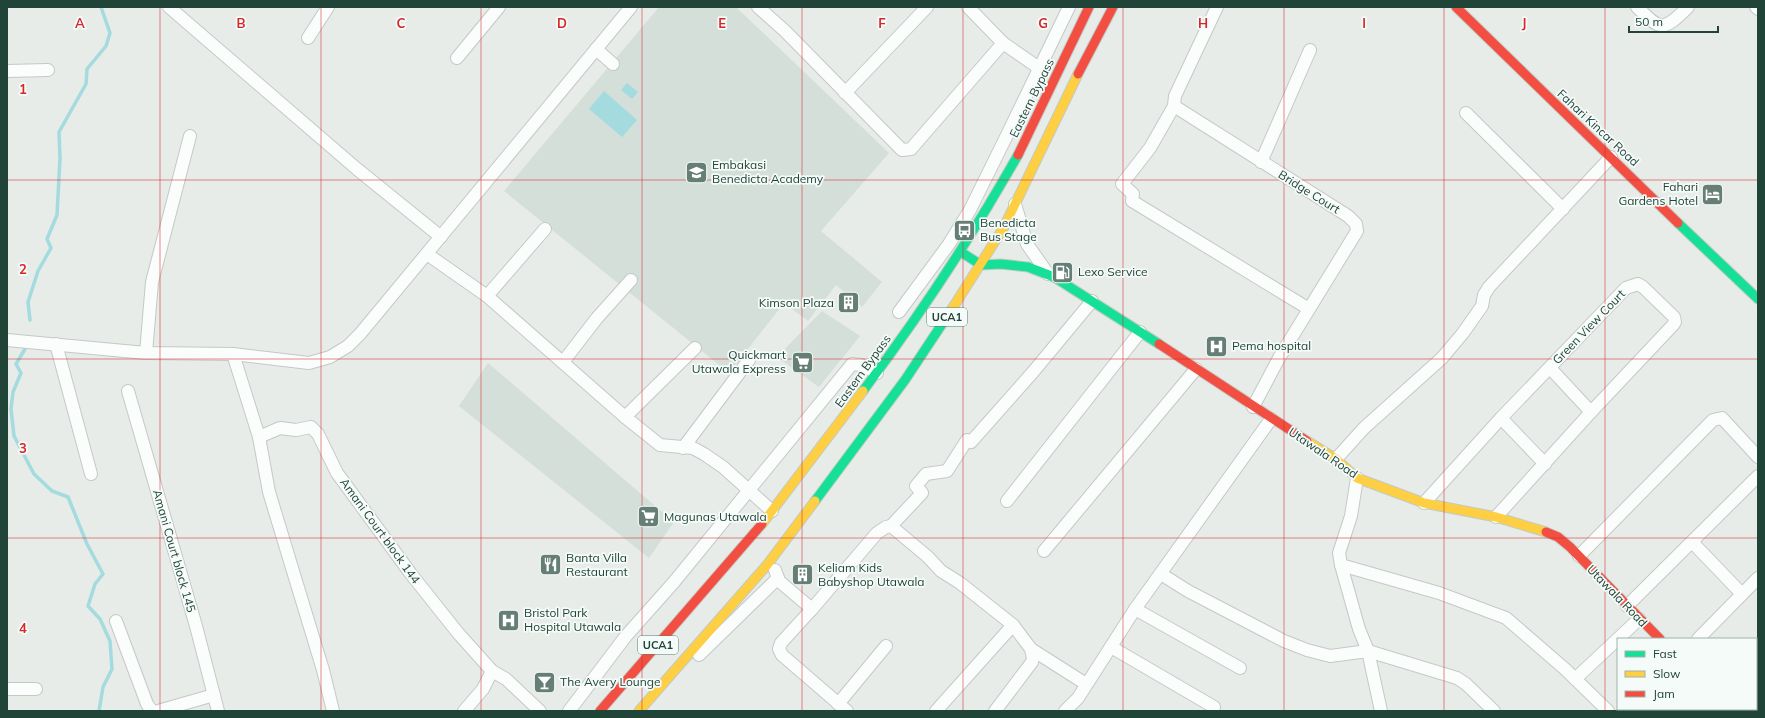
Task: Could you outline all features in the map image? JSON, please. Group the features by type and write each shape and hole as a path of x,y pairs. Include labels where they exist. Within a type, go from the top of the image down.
{"main road":[{"name":"Eastern Bypass","path":"600,711 718,582 902,339 961,252 1008,174 1089,7"},
{"name":"UCA1","path":"639,711 733,597 767,565 905,380 981,265 1004,227 1087,56 1113,7"},
{"name":"Fahari Kincar Road","path":"1456,7 1525,76 1612,157 1758,299"},
{"path":"961,252 981,265"},
{"name":"Utawala Road","path":"981,265 1001,264 1028,267 1049,275 1140,332 1271,419 1336,459 1357,478 1424,503 1496,517 1558,538 1579,556 1659,638"}],"street":[{"path":"169,7 357,169 441,237"},
{"path":"308,38 328,7"},
{"path":"457,58 499,7"},
{"path":"7,340 146,353 234,354 309,363 330,357 348,346 360,334 631,7"},
{"path":"758,7 902,150 906,151 911,149 1003,43"},
{"path":"845,93 928,7"},
{"path":"968,7 1003,43 1039,68"},
{"path":"899,312 962,224 1010,132 1069,7"},
{"path":"1217,7 1175,96 1174,106 1150,148 1122,184 1133,194 1132,201 1309,309"},
{"path":"1636,7 1655,24 1665,26 1674,21 1688,7"},
{"path":"1060,24 1079,29"},
{"path":"596,49 613,64"},
{"path":"1261,162 1310,50"},
{"path":"7,71 48,70"},
{"name":"Bridge Court","path":"1174,106 1348,216 1356,224 1357,231 1279,358 1253,407"},
{"path":"1466,113 1563,209"},
{"path":"146,353 152,282 190,136"},
{"path":"1336,459 1364,428 1442,358 1463,333 1482,306 1484,295 1489,287 1612,157"},
{"path":"1015,204 1027,244 1049,275"},
{"path":"487,296 545,229"},
{"path":"427,254 487,296 625,417 660,445 693,448 704,454 723,467 772,511"},
{"path":"563,362 597,318 631,280"},
{"name":"Green View Court","path":"1424,503 1501,418 1626,288 1638,284 1644,287 1674,317 1675,322 1496,517"},
{"path":"886,646 842,707 782,655 779,649 781,643 877,533 886,527 891,526 922,493 916,486 926,474 947,471 967,440 971,442 1033,372 1092,301"},
{"path":"1006,501 1140,332"},
{"path":"56,344 91,474"},
{"path":"625,417 695,348"},
{"path":"234,354 259,437 269,492 323,670 333,711"},
{"path":"682,448 749,360"},
{"path":"573,710 626,636 750,492 852,364 861,365 877,374"},
{"path":"1550,368 1591,412"},
{"path":"1044,551 1196,369"},
{"name":"Amani Court block 145","path":"128,391 196,626 218,711"},
{"path":"1501,418 1545,464"},
{"path":"1579,556 1713,420 1722,418 1758,457"},
{"path":"1065,711 1078,698 1135,609 1271,419"},
{"name":"Amani Court block 144","path":"259,437 280,428 296,430 311,427 318,434 337,473 406,568 458,633 492,672 506,679 540,711"},
{"path":"1357,478 1351,516 1339,553 1359,629 1368,651 1381,711"},
{"path":"1627,606 1756,482"},
{"path":"891,526 928,557 941,571 960,583 1013,625 1030,649 1033,658 1032,662 995,711"},
{"path":"1692,542 1742,594"},
{"path":"767,565 773,562 779,581 812,609"},
{"path":"1341,565 1439,593 1501,615 1531,638 1608,711"},
{"path":"1160,574 1188,591 1266,632 1307,650 1330,656 1368,651 1457,678 1466,684 1494,711"},
{"path":"651,711 694,660 778,578"},
{"path":"1699,638 1758,578"},
{"path":"1135,609 1240,668"},
{"path":"1617,638 1638,618"},
{"path":"116,621 147,704 152,711"},
{"path":"936,711 1013,625"},
{"path":"1575,679 1617,638"},
{"path":"1111,647 1214,707"},
{"path":"1030,649 1086,684"},
{"path":"464,711 483,689 492,672"},
{"path":"7,689 36,689"},
{"path":"158,711 214,695"}],"shaded area":[{"name":"Embakasi Benedicta Academy","path":"659,7 736,7 889,153 821,231 882,282 862,307 836,285 808,321 784,303 729,373 504,191"},
{"path":"822,311 860,336 819,387 777,357"},
{"path":"488,363 674,522 649,558 459,406"}],"water":[{"path":"627,83 638,92 632,99 621,90"},
{"path":"604,91 637,120 622,137 589,109"}],"waterway":[{"path":"30,320 28,302 38,271 51,248 47,239 57,215 60,158 59,132 86,84 87,69 106,46 110,33 101,7"},
{"path":"25,349 16,364 21,373 13,392 11,409 14,436 34,474 52,491 68,497 87,544 103,574 95,584 88,606 100,619 110,641 112,669 103,687 99,711"}],"traffic: fast":[{"path":"863,391 905,334 944,276 1018,155"},
{"path":"1678,223 1758,299"},
{"path":"961,252 981,265 1001,264 1028,267 1054,277 1159,344"},
{"path":"815,501 905,380 952,309"}],"traffic: slow":[{"path":"952,309 1004,227 1078,74"},
{"path":"762,524 863,391"},
{"path":"1307,441 1336,459 1357,478 1424,503 1496,517 1546,532"},
{"path":"639,711 767,565 815,501"}],"traffic: jam":[{"path":"1018,155 1089,7"},
{"path":"1078,74 1113,7"},
{"path":"1456,7 1678,223"},
{"path":"1159,344 1307,441"},
{"path":"600,711 762,524"},
{"path":"1546,532 1558,537 1570,547 1659,638"}],"place":[{"name":"Embakasi Benedicta Academy","path":"696,172"},
{"name":"Fahari Gardens Hotel","path":"1713,194"},
{"name":"Benedicta Bus Stage","path":"965,230"},
{"name":"Lexo Service","path":"1063,272"},
{"name":"Kimson Plaza","path":"849,303"},
{"name":"Pema hospital","path":"1217,346"},
{"name":"Quickmart Utawala Express","path":"802,362"},
{"name":"Magunas Utawala","path":"649,517"},
{"name":"Banta Villa Restaurant","path":"551,565"},
{"name":"Keliam Kids Babyshop Utawala","path":"803,575"},
{"name":"Bristol Park Hospital Utawala","path":"508,620"},
{"name":"The Avery Lounge","path":"544,682"}]}
